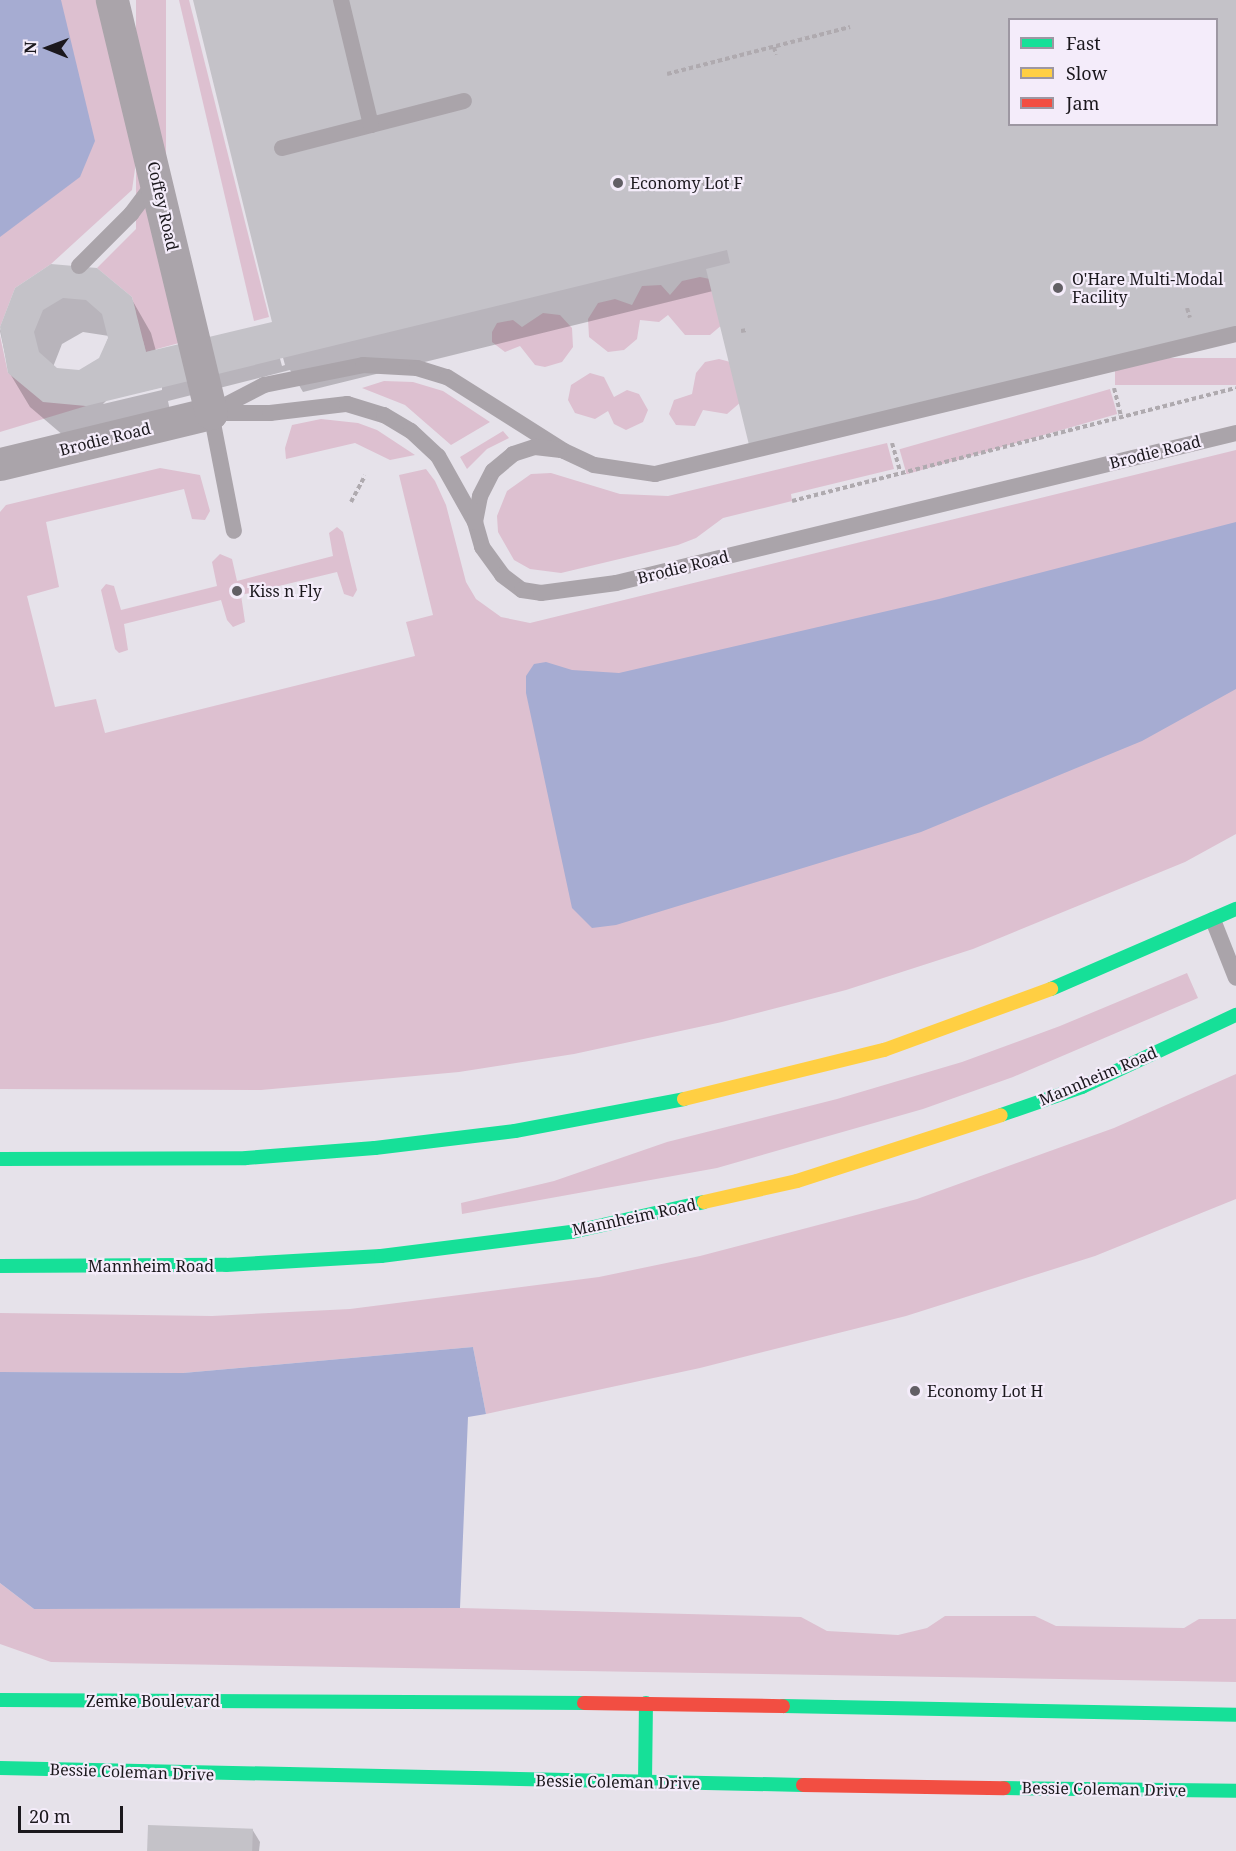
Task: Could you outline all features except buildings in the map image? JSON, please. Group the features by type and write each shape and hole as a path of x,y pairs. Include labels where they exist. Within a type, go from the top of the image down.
{"street":[{"name":"Coffey Road","path":"112,0 157,178 211,413"},
{"name":"Brodie Road","path":"0,464 211,413"},
{"path":"0,1159 246,1158 375,1148 514,1131 652,1107 884,1050 1044,992 1236,909"},
{"name":"Mannheim Road","path":"0,1266 225,1265 369,1257 572,1232 797,1181 954,1132 1082,1087 1236,1015"},
{"name":"Zemke Boulevard","path":"0,1700 646,1703"},
{"path":"645,1783 646,1703 1236,1715"},
{"name":"Bessie Coleman Drive","path":"0,1767 645,1783 1236,1791"}],"lane":[{"path":"341,0 371,125"},
{"path":"282,148 464,101"},
{"path":"79,266 131,214 157,178"},
{"name":"Brodie Road","path":"211,413 264,385 363,365 417,368 447,377 564,451 594,465 636,474 687,469 1236,334"},
{"name":"Brodie Road","path":"211,413 270,413 347,404 384,415 411,431 438,456 475,522 482,548 501,575 522,590 577,591 1236,433"},
{"path":"211,413 234,531"},
{"path":"475,522 480,496 493,471 513,454 535,447 564,451"},
{"path":"1213,920 1236,978"}],"path":[{"path":"667,74 850,27"},
{"path":"774,47 776,55"},
{"path":"695,186 719,180"},
{"path":"1187,308 1190,318"},
{"path":"741,331 747,330"},
{"path":"1114,388 1121,417"},
{"path":"792,501 900,471 1236,388"},
{"path":"892,442 900,471"},
{"path":"351,502 365,476"}],"shaded area":[{"path":"0,0 98,0 137,155 132,190 51,264 15,288 0,327"},
{"path":"136,0 166,0 166,341 136,341"},
{"path":"179,0 189,0 269,317 254,321"},
{"path":"149,216 179,343 146,352 132,297 97,268"},
{"path":"700,277 710,279 723,324 710,335 685,335 668,315 659,322 640,320 637,339 624,350 608,352 589,337 588,319 598,303 615,299 632,305 642,286 661,285 670,295 682,281"},
{"path":"543,313 560,315 572,328 573,347 562,362 545,367 535,365 520,346 505,352 492,342 492,332 497,323 513,320 522,327"},
{"path":"0,336 8,373 86,406 0,432"},
{"path":"1115,358 1236,358 1236,385 1115,385"},
{"path":"719,359 734,363 742,401 727,414 703,410 695,426 676,425 669,414 674,400 692,394 696,373 705,362"},
{"path":"590,373 604,377 614,397 627,390 639,394 648,410 643,422 626,430 614,424 608,411 595,419 575,413 568,400 571,385"},
{"path":"384,381 413,382 443,391 490,422 451,445 405,405 362,388"},
{"path":"1110,389 1117,414 907,474 899,449"},
{"path":"321,419 358,423 377,430 415,455 390,460 355,443 286,459 285,448 292,425"},
{"path":"503,431 509,438 487,449 467,469 460,457"},
{"path":"887,443 894,469 791,494 792,501 723,518 696,538 678,545 561,573 530,569 514,560 498,532 497,516 507,491 531,474 551,473 620,494 668,496"},
{"path":"1236,450 1236,834 1185,862 973,949 846,990 722,1022 574,1054 459,1072 261,1090 0,1089 0,512 6,505 160,468 200,475 210,511 205,520 192,519 184,489 46,522 59,587 27,596 55,707 96,699 105,733 415,656 406,622 433,615 399,475 426,469 435,481 446,505 466,582 476,599 501,617 530,623"},
{"path":"337,527 343,532 357,590 353,597 344,594 337,572 241,595 245,622 233,627 227,620 221,600 124,624 128,650 119,653 115,649 101,590 106,584 114,586 121,610 217,586 212,562 220,554 232,559 237,581 333,556 329,533"},
{"path":"1187,973 1198,998 1013,1077 923,1109 717,1168 462,1214 461,1203 554,1181 667,1142 837,1099 962,1062 1060,1026"},
{"path":"1236,1074 1236,1199 1095,1256 906,1316 700,1368 486,1414 473,1347 183,1373 0,1372 0,1313 212,1316 350,1309 599,1277 700,1256 917,1199 1114,1128"},
{"path":"0,1583 34,1609 460,1608 801,1617 827,1631 898,1635 927,1628 945,1616 1035,1616 1056,1626 1184,1628 1199,1619 1236,1619 1236,1682 51,1662 0,1644"}],"water":[{"path":"0,0 61,0 95,141 80,177 0,237"},
{"path":"1236,522 1236,689 1142,741 921,832 616,925 592,928 572,908 526,693 526,676 534,664 546,662 572,670 619,673 939,599"},
{"path":"473,1347 486,1414 468,1417 460,1608 34,1609 0,1583 0,1372 183,1373"}],"traffic: fast":[{"path":"1051,989 1236,909"},
{"path":"1001,1115 1082,1087 1236,1015"},
{"path":"0,1159 246,1158 375,1148 515,1131 684,1099"},
{"path":"0,1266 226,1265 381,1256 572,1232 704,1202"},
{"path":"0,1700 584,1703"},
{"path":"645,1783 646,1703"},
{"path":"783,1706 1236,1715"},
{"path":"0,1768 803,1785"},
{"path":"1004,1788 1236,1791"}],"traffic: slow":[{"path":"684,1099 884,1050 1051,989"},
{"path":"704,1202 797,1181 1001,1115"}],"traffic: jam":[{"path":"584,1703 783,1706"},
{"path":"803,1785 1004,1788"}],"place":[{"name":"Economy Lot F","path":"618,183"},
{"name":"O'Hare Multi-Modal Facility","path":"1058,288"},
{"name":"Kiss n Fly","path":"237,591"},
{"name":"Economy Lot H","path":"915,1391"}]}
